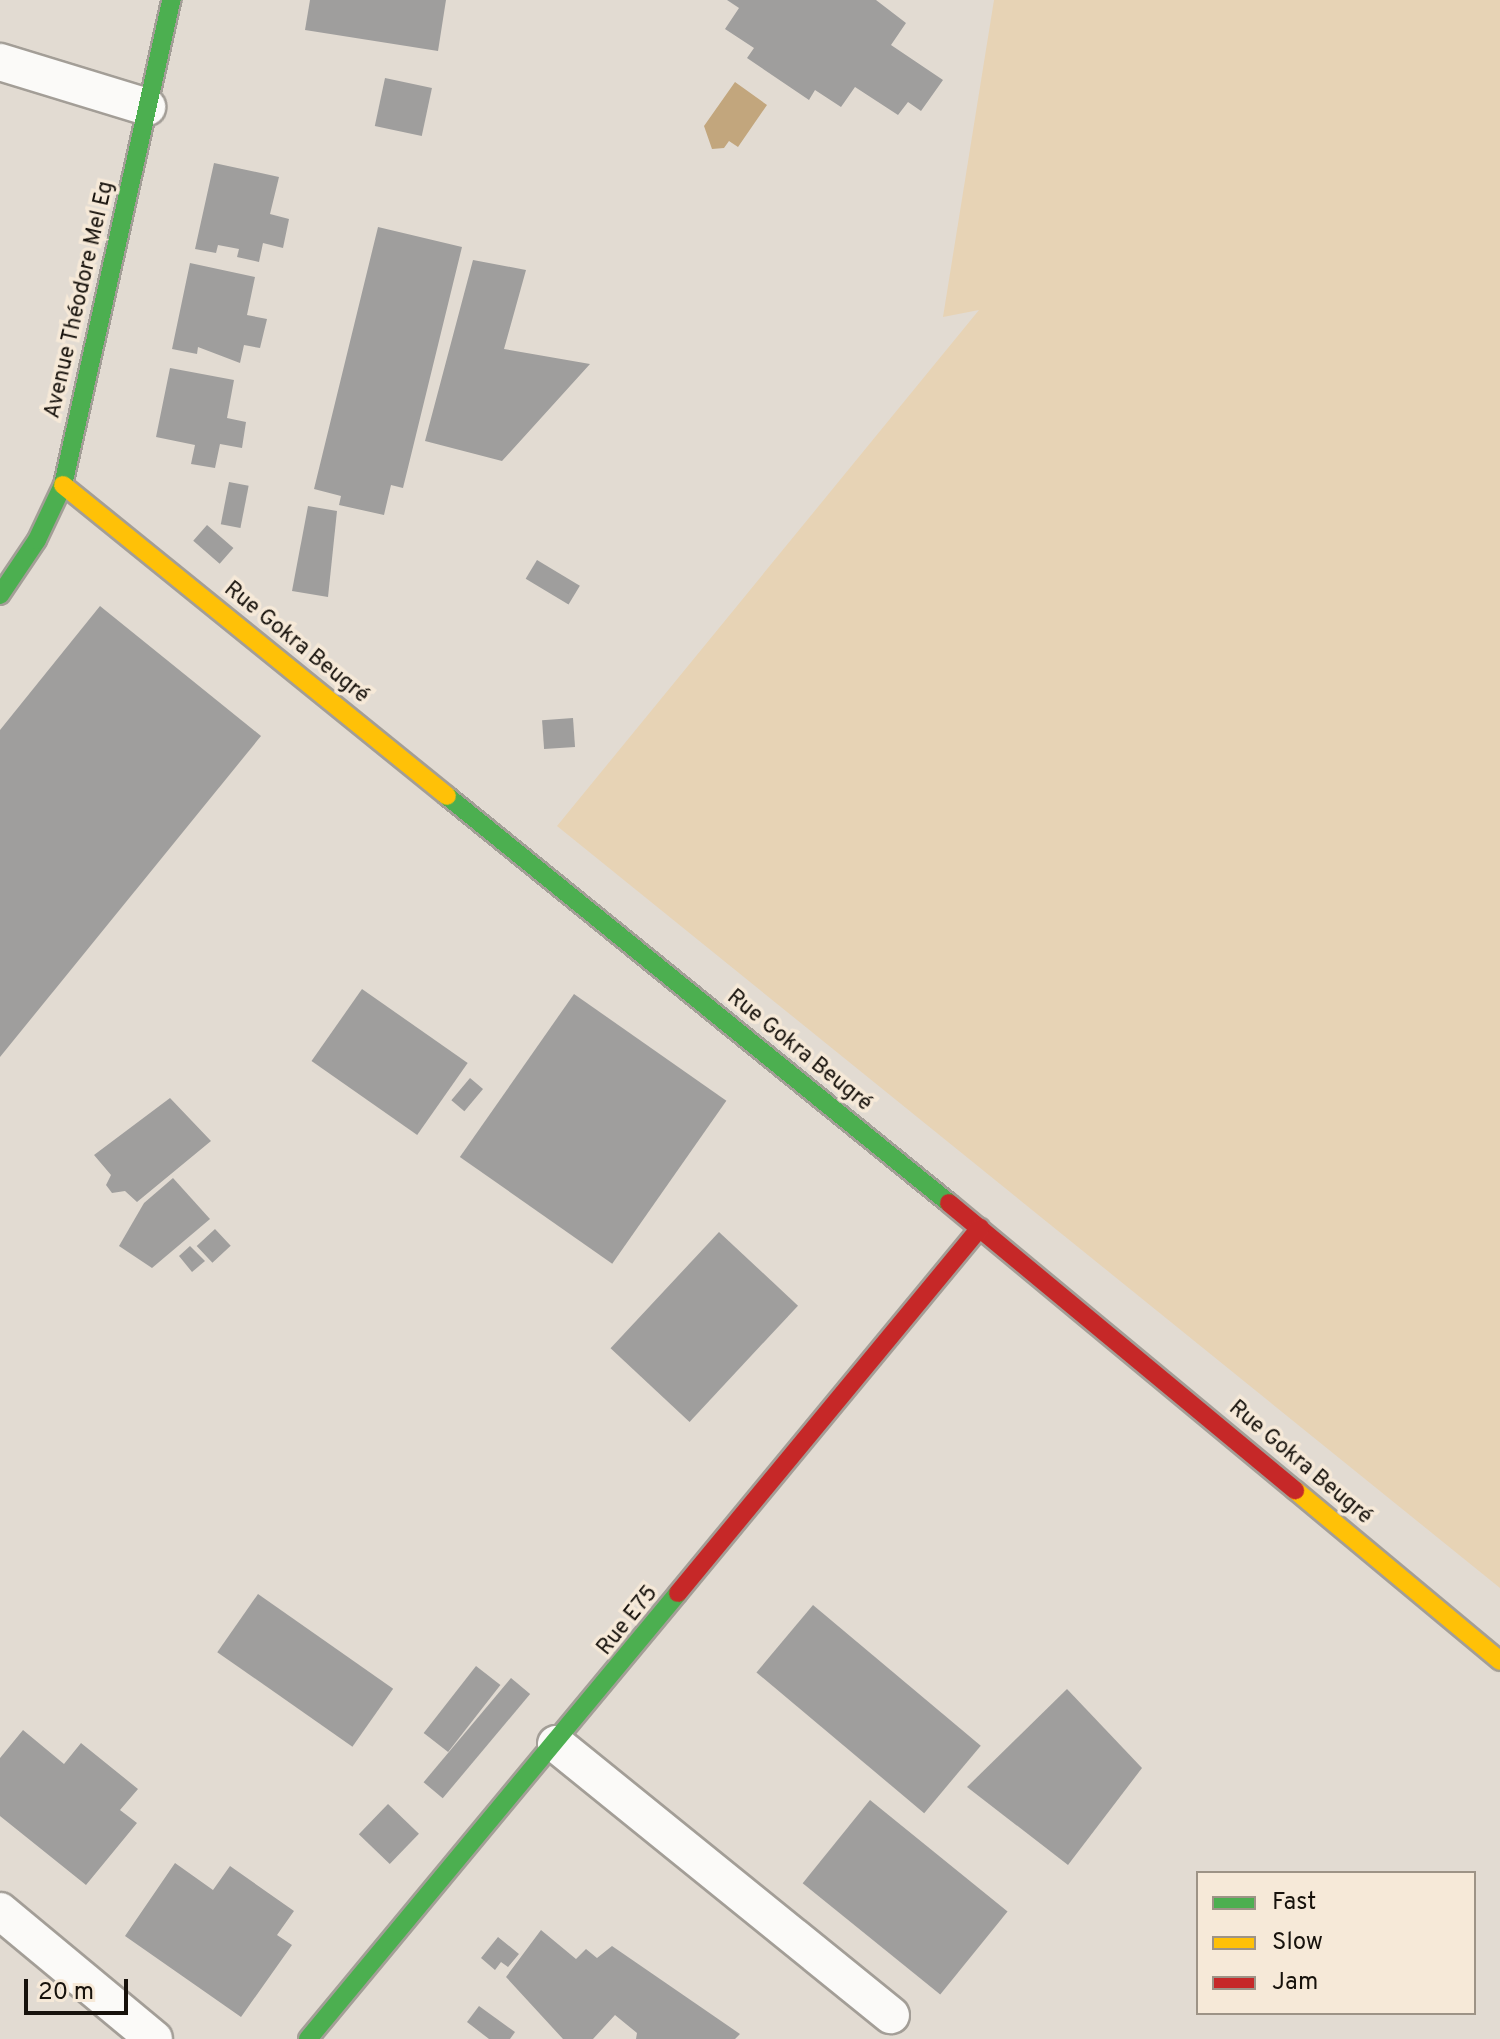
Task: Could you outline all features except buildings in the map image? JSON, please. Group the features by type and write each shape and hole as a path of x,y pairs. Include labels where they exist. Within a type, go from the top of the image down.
{"street":[{"name":"Avenue Théodore Mel Eg","path":"0,595 37,540 63,485 171,0"},
{"path":"0,62 147,107"},
{"name":"Rue Gokra Beugré","path":"63,485 980,1228 1500,1661"},
{"name":"Rue E75","path":"308,2039 556,1744 980,1228"},
{"path":"556,1744 891,2015"},
{"path":"0,1911 154,2039"}],"shaded area":[{"path":"994,0 1500,0 1500,1588 557,826 979,310 943,317"},
{"path":"735,82 767,105 738,147 729,141 724,148 712,149 704,126"}],"traffic: fast":[{"path":"0,595 37,540 63,485 171,0"},
{"path":"447,796 949,1203"},
{"path":"308,2039 678,1593"}],"traffic: slow":[{"path":"63,485 447,796"},
{"path":"1295,1490 1500,1661"}],"traffic: jam":[{"path":"949,1203 1295,1490"},
{"path":"678,1593 980,1228"}]}
